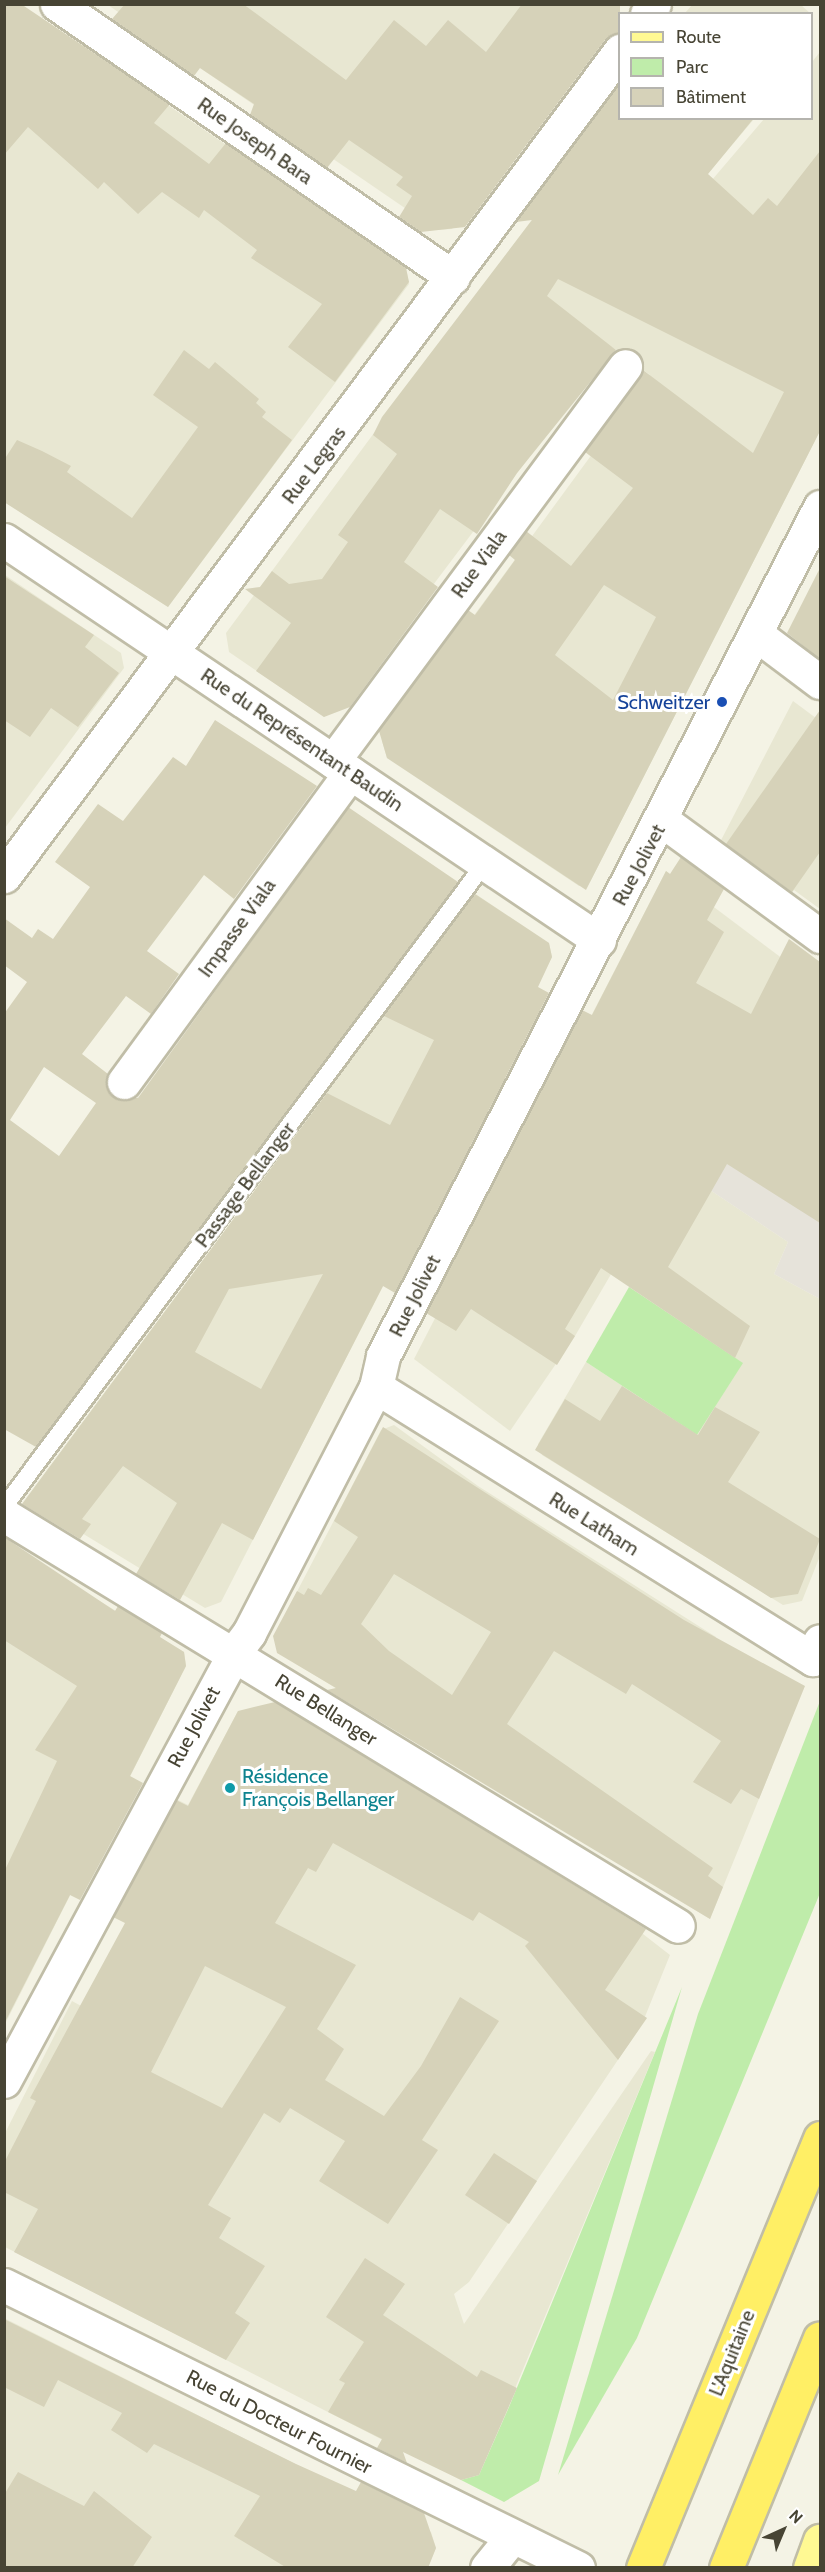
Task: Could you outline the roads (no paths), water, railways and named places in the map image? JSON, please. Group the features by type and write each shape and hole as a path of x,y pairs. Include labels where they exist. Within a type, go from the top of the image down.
{"highway":[{"name":"L'Aquitaine","path":"643,2568 820,2139"},
{"path":"726,2568 820,2338"}],"main road":[{"path":"810,2568 820,2541"}],"street":[{"name":"Rue Joseph Bara","path":"57,4 453,277"},
{"name":"Rue Legras","path":"4,876 618,54"},
{"name":"Rue Viala","path":"342,767 625,366"},
{"name":"Rue Jolivet","path":"4,2081 234,1653 249,1633 376,1387 383,1356 663,821 820,507"},
{"name":"Rue du Représentant Baudin","path":"4,540 599,940"},
{"path":"756,634 820,682"},
{"name":"Impasse Viala","path":"124,1083 342,767"},
{"path":"663,821 820,936"},
{"name":"Rue Latham","path":"376,1387 817,1650"},
{"name":"Rue Bellanger","path":"4,1515 234,1653 678,1926"},
{"name":"Rue du Docteur Fournier","path":"4,2285 511,2538 566,2562"},
{"path":"487,2568 511,2538"}],"lane":[{"name":"Passage Bellanger","path":"4,1507 485,864"}],"place":[{"name":"Schweitzer","path":"722,702"},
{"name":"Résidence François Bellanger","path":"230,1788"}]}
